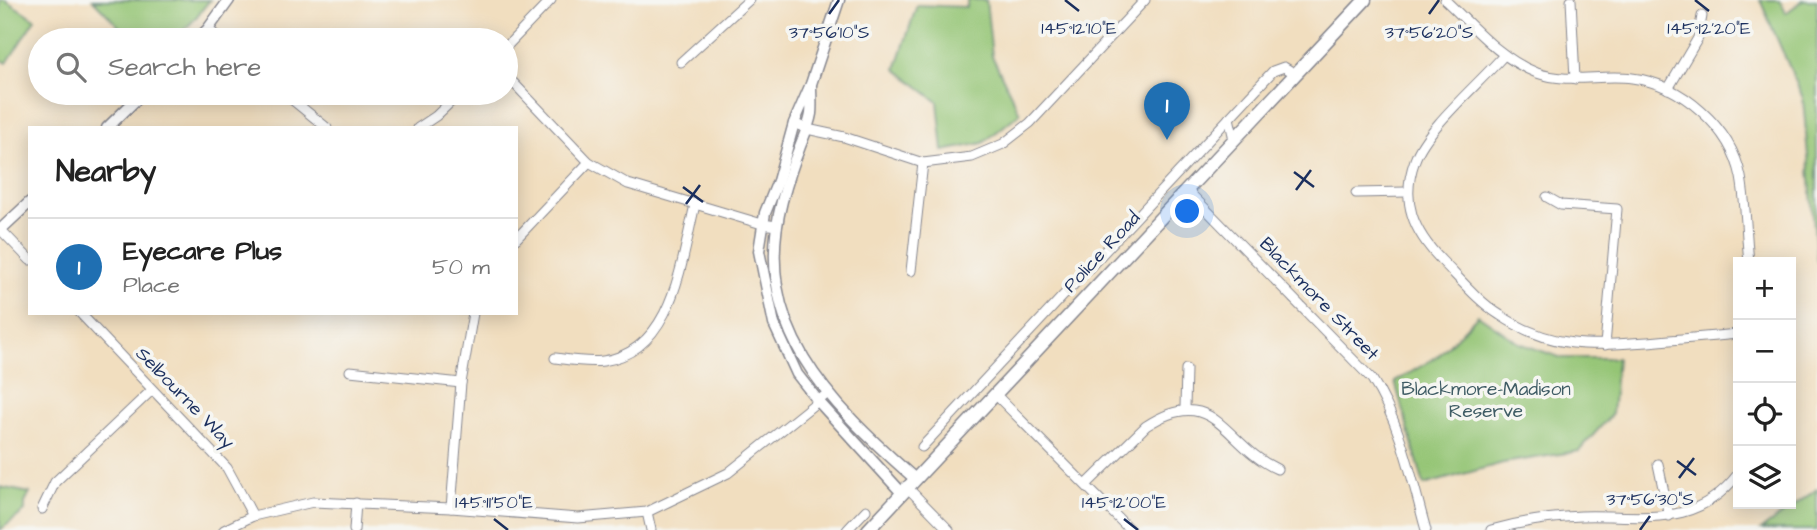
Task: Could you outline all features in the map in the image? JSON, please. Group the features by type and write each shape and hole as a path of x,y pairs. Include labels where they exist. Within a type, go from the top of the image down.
{"main road":[{"name":"Police Road","path":"868,530 907,485 996,395 1365,0"}],"street":[{"path":"209,28 229,0"},
{"path":"518,34 551,0"},
{"path":"681,62 749,0"},
{"path":"839,0 811,84 794,123 781,171 762,224 759,251 774,324 797,374 819,402 907,485"},
{"path":"794,123 923,163 972,157 1003,144 1030,123 1145,0"},
{"path":"1445,0 1504,55 1536,72 1553,78 1635,78 1668,89 1694,105 1728,143 1741,176 1749,257"},
{"path":"1571,0 1575,79"},
{"path":"1668,89 1698,37 1702,16"},
{"path":"1504,55 1422,145 1415,158 1407,192 1414,221 1422,237 1449,268 1499,315 1548,338 1605,345 1733,334"},
{"path":"922,447 1273,71 1284,66 1294,73"},
{"path":"811,84 811,114 793,166 777,226 775,277 779,300 804,361 828,393 948,530"},
{"path":"518,88 589,162 628,184 762,224 777,226"},
{"path":"109,126 131,105"},
{"path":"299,105 325,126"},
{"path":"421,126 447,105"},
{"path":"1229,118 1234,139"},
{"path":"518,237 589,162"},
{"path":"911,271 923,163"},
{"name":"Blackmore Street","path":"1187,190 1372,379 1392,416 1426,530"},
{"path":"1356,193 1407,192"},
{"path":"1547,197 1561,205 1616,209 1605,345"},
{"path":"28,204 0,230 28,258"},
{"path":"555,358 604,360 639,345 654,332 671,297 695,205"},
{"name":"Selbourne Way","path":"82,315 227,468 253,516"},
{"path":"452,508 461,383 473,315"},
{"path":"1028,334 1042,346"},
{"path":"1185,408 1186,369"},
{"path":"350,371 461,383"},
{"path":"42,509 55,482 152,390"},
{"path":"224,530 253,516 313,502 452,508 578,519 647,512 728,474 828,393"},
{"path":"996,395 1130,530"},
{"path":"1086,485 1146,426 1157,418 1185,408 1200,412 1222,424 1256,458 1277,469"},
{"path":"1658,464 1669,516"},
{"path":"1491,530 1544,518 1653,518 1689,512 1711,501 1733,479"},
{"path":"354,530 356,503"},
{"path":"847,530 866,510"},
{"path":"647,512 651,530"}],"green space":[{"path":"0,0 5,0 35,19 7,63 0,59"},
{"path":"93,0 210,0 186,28 120,28"},
{"path":"967,0 986,0 992,56 1020,113 983,143 943,151 938,102 896,69 917,5 967,7"},
{"path":"1760,0 1780,0 1786,13 1803,0 1817,0 1817,262 1803,98"},
{"name":"Blackmore-Madison Reserve","path":"1478,315 1519,343 1562,358 1617,358 1612,414 1579,451 1503,463 1424,485 1395,382 1438,356"},
{"path":"0,487 30,493 25,503 25,511 0,530"},
{"path":"1817,489 1817,530 1761,530 1790,509 1796,509 1796,504"}],"place":[{"name":"Eyecare Plus","path":"1167,140"}]}
